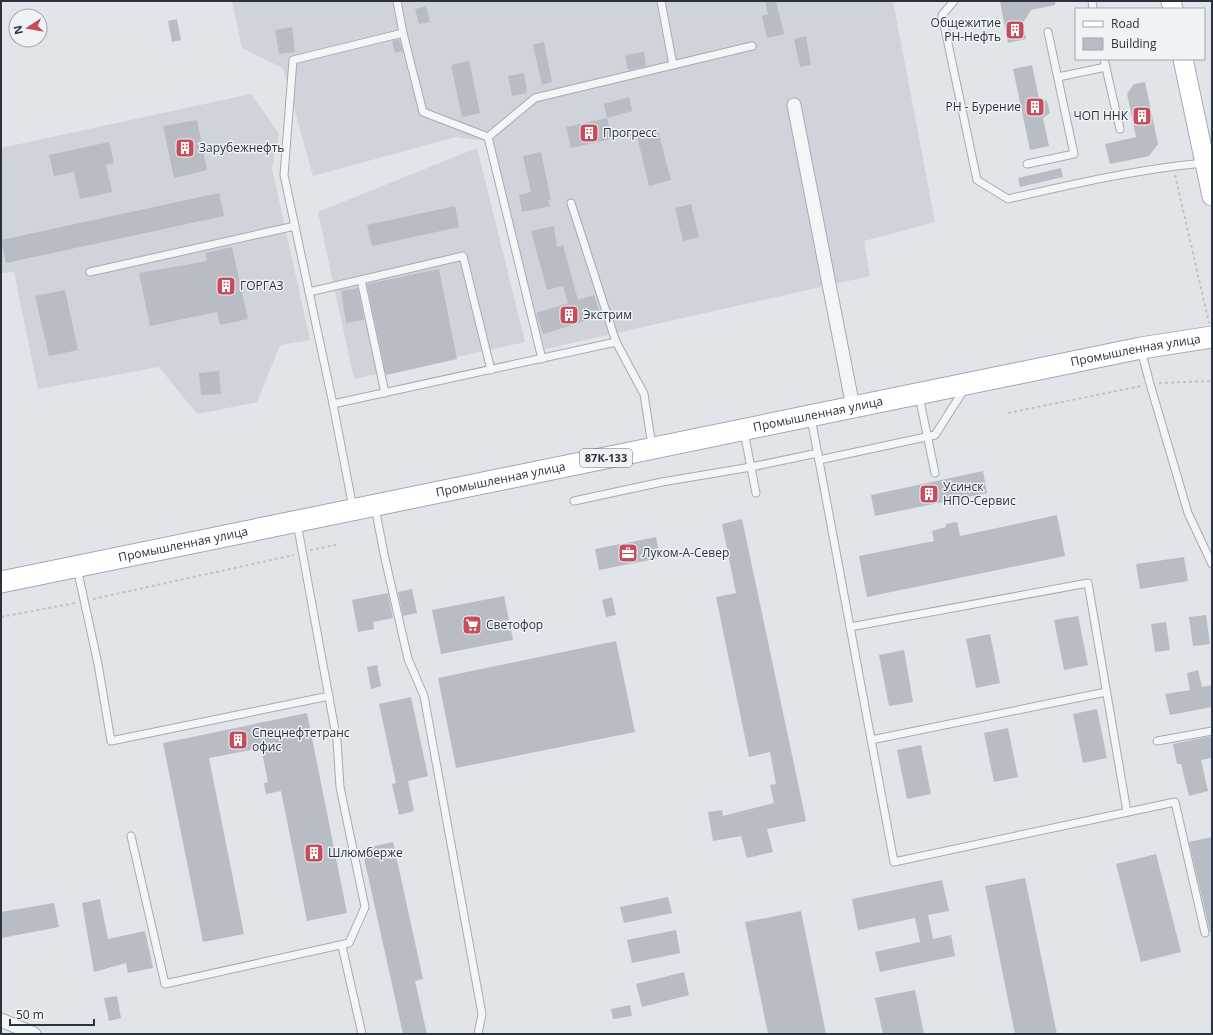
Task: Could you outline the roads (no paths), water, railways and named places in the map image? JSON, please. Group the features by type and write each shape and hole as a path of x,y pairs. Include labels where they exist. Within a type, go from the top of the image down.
{"main road":[{"path":"1183,60 1204,163 1212,194"},
{"name":"Промышленная улица","path":"1,582 853,408 1211,332"}],"street":[{"path":"794,105 853,408"},
{"path":"1,1020 34,1034"}],"lane":[{"path":"397,1 403,33 423,112 488,137"},
{"path":"661,1 674,65"},
{"path":"954,1 942,15 977,180 1008,199 1079,183 1172,166 1204,163"},
{"path":"1026,164 1074,154 1048,32"},
{"path":"353,510 333,404 284,175 293,60 403,33"},
{"path":"488,137 535,98 752,46"},
{"path":"1058,77 1105,63 1120,129"},
{"path":"488,137 542,359"},
{"path":"571,203 616,342 644,394 653,448"},
{"path":"90,272 295,226"},
{"path":"309,292 463,256 492,370"},
{"path":"361,280 385,393"},
{"path":"333,404 616,342"},
{"path":"1141,348 1150,384 1188,513 1212,564"},
{"path":"574,501 662,482 819,457 935,435 967,384"},
{"path":"919,394 935,473"},
{"path":"811,416 894,862 1175,802 1205,933"},
{"path":"743,430 756,493"},
{"path":"374,505 408,659 424,696 482,1014 478,1034"},
{"path":"132,836 165,984 342,946 349,943 365,907 340,787 337,741 297,521"},
{"path":"77,566 98,664 111,741 329,696"},
{"path":"850,627 1088,583 1127,812"},
{"path":"871,740 1106,692"},
{"path":"1157,741 1212,732"},
{"path":"342,946 362,1034"}],"place":[{"name":"Общежитие РН-Нефть","path":"1015,30"},
{"name":"РН - Бурение","path":"1035,107"},
{"name":"ЧОП ННК","path":"1142,116"},
{"name":"Прогресс","path":"589,133"},
{"name":"Зарубежнефть","path":"185,148"},
{"name":"ГОРГАЗ","path":"226,286"},
{"name":"Экстрим","path":"569,315"},
{"name":"Усинск НПО-Сервис","path":"929,494"},
{"name":"Луком-А-Север","path":"628,553"},
{"name":"Светофор","path":"472,625"},
{"name":"Спецнефтетранс офис","path":"238,740"},
{"name":"Шлюмберже","path":"314,853"}]}
